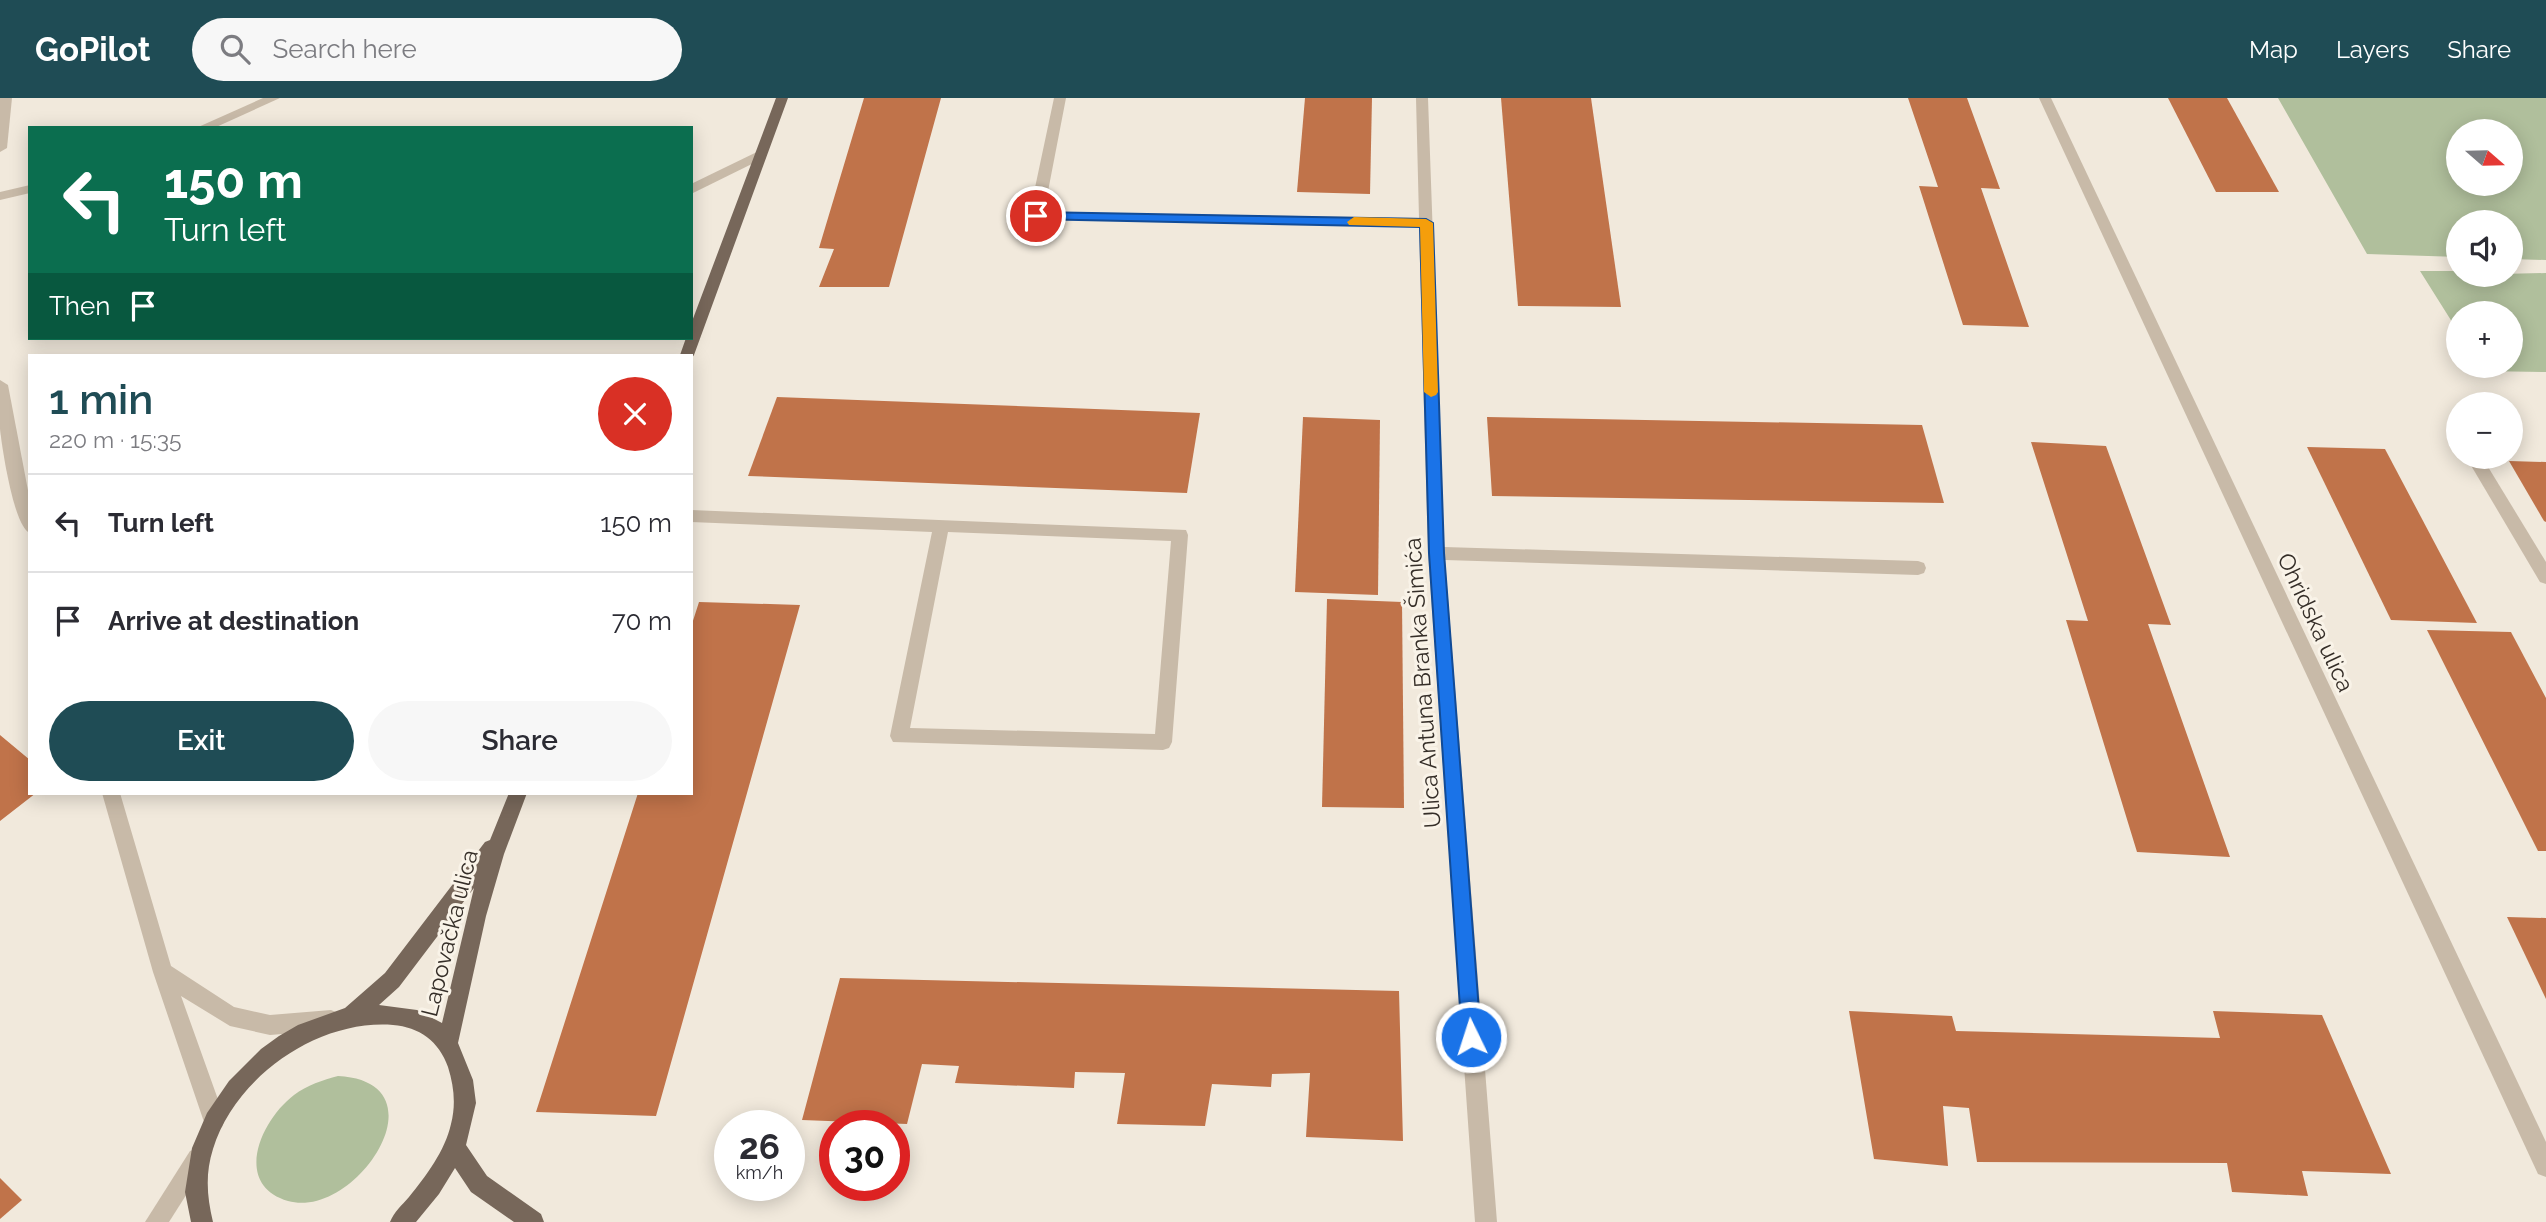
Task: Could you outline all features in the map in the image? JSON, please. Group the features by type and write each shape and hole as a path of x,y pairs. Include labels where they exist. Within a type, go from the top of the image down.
{"main road":[{"path":"693,339 782,98"},
{"name":"Lapovačka ulica","path":"448,1043 461,967 500,836 517,795"},
{"name":"Lapovačka ulica","path":"343,1017 392,979 434,928 500,836"},
{"path":"202,1222 195,1199 198,1159 214,1119 237,1086 266,1057 300,1034 343,1017 390,1014 423,1023 448,1043 462,1072 465,1109 455,1148 432,1189 401,1222"},
{"path":"455,1148 479,1184 533,1222"}],"street":[{"path":"0,148 6,98"},
{"path":"207,126 274,98"},
{"path":"1060,98 1036,216 1426,223"},
{"name":"Ulica Antuna Branka Šimića","path":"1422,98 1436,553 1486,1222"},
{"name":"Ohridska ulica","path":"2045,98 2546,1166"},
{"path":"693,189 761,154"},
{"path":"0,196 28,189"},
{"path":"0,385 19,493 28,521"},
{"path":"2482,469 2544,569"},
{"path":"693,516 1180,535 1163,742 899,736 941,526"},
{"path":"1436,553 1918,568"},
{"path":"112,795 163,972 214,1119"},
{"path":"163,972 230,1016 270,1025 343,1017"},
{"path":"156,1222 198,1159"}],"green space":[{"path":"2278,98 2546,98 2546,260 2523,259 2523,210 2446,210 2446,257 2367,254"},
{"path":"2420,271 2446,271 2446,287 2523,287 2523,274 2546,273 2546,372 2523,372 2523,301 2446,301 2446,312"},
{"path":"338,1076 370,1084 386,1101 388,1123 379,1148 362,1171 340,1190 314,1201 288,1201 271,1193 261,1181 257,1167 258,1151 271,1120 294,1095 321,1081"}],"building":[{"path":"864,98 941,98 889,287 819,287 834,249 819,248"},
{"path":"1305,98 1372,98 1370,194 1297,192"},
{"path":"1501,98 1591,98 1621,307 1518,306"},
{"path":"1908,98 1967,98 2000,189 1981,188 2029,327 1963,325 1919,186 1938,187"},
{"path":"2168,98 2227,98 2279,192 2216,192"},
{"path":"777,397 1200,413 1187,493 748,476"},
{"path":"1303,417 1380,420 1378,595 1295,592"},
{"path":"1487,417 1922,425 1944,503 1492,496"},
{"path":"2031,442 2106,446 2171,625 2148,624 2230,857 2137,852 2066,620 2088,621"},
{"path":"2307,447 2385,449 2477,623 2391,620"},
{"path":"2523,461 2546,462 2546,522 2514,469 2523,469"},
{"path":"1327,599 1402,602 1404,808 1322,807"},
{"path":"699,602 800,605 656,1116 536,1112 637,795 693,795 693,621"},
{"path":"2427,630 2511,632 2546,698 2546,851 2538,851"},
{"path":"0,735 28,758 28,795 33,795 0,821"},
{"path":"2507,917 2546,918 2546,999"},
{"path":"840,978 1399,991 1403,1141 1306,1137 1310,1073 1272,1074 1271,1087 1212,1084 1205,1126 1117,1124 1125,1073 1075,1072 1074,1088 955,1083 959,1066 922,1064 910,1112 819,1110 819,1121 805,1120 805,1110"},
{"path":"1849,1011 1952,1016 1956,1031 2220,1038 2213,1011 2322,1015 2391,1174 2302,1171 2308,1196 2232,1192 2227,1163 1977,1162 1969,1108 1943,1106 1948,1166 1874,1159"},
{"path":"0,1178 22,1200 0,1219"}],"slow traffic":[{"path":"1354,222 1426,223 1431,392"}],"route":[{"path":"1036,216 1426,223 1436,553 1471,1037"}]}
